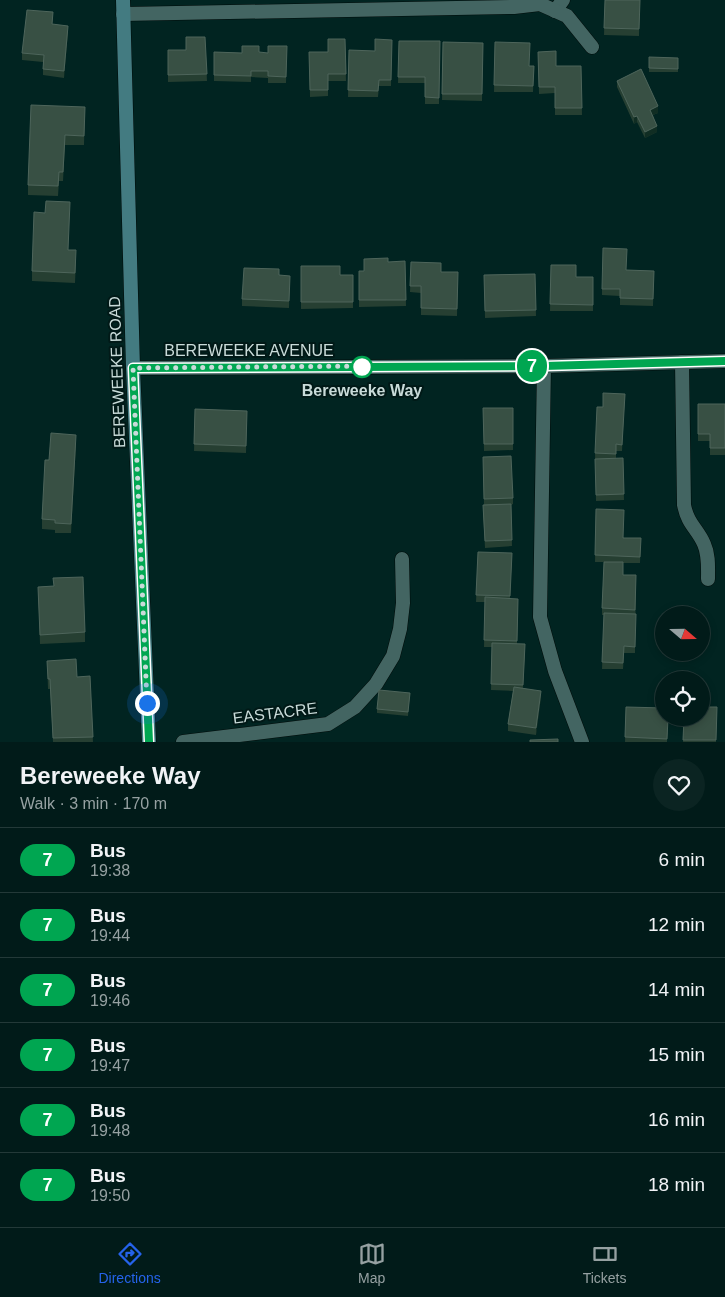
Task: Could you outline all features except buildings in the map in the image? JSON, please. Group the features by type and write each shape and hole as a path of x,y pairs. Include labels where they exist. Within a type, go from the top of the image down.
{"main road":[{"name":"BEREWEEKE ROAD","path":"123,0 133,368 149,742"}],"street":[{"path":"123,14 559,5 592,47"},
{"name":"BEREWEEKE AVENUE","path":"133,368 544,366 725,361"},
{"path":"682,362 684,505 686,517 704,543 708,556 708,580"},
{"path":"544,366 540,617 555,671 582,742"},
{"name":"EASTACRE","path":"182,742 328,724 356,706 376,684 393,656 400,629 403,603 402,559"}],"bus line":[{"name":"7","path":"149,742 133,368 544,366 725,361"}],"place":[{"name":"Bereweeke Way","path":"362,367"}],"route":[{"path":"147,703 133,368 368,366 362,367"}]}
